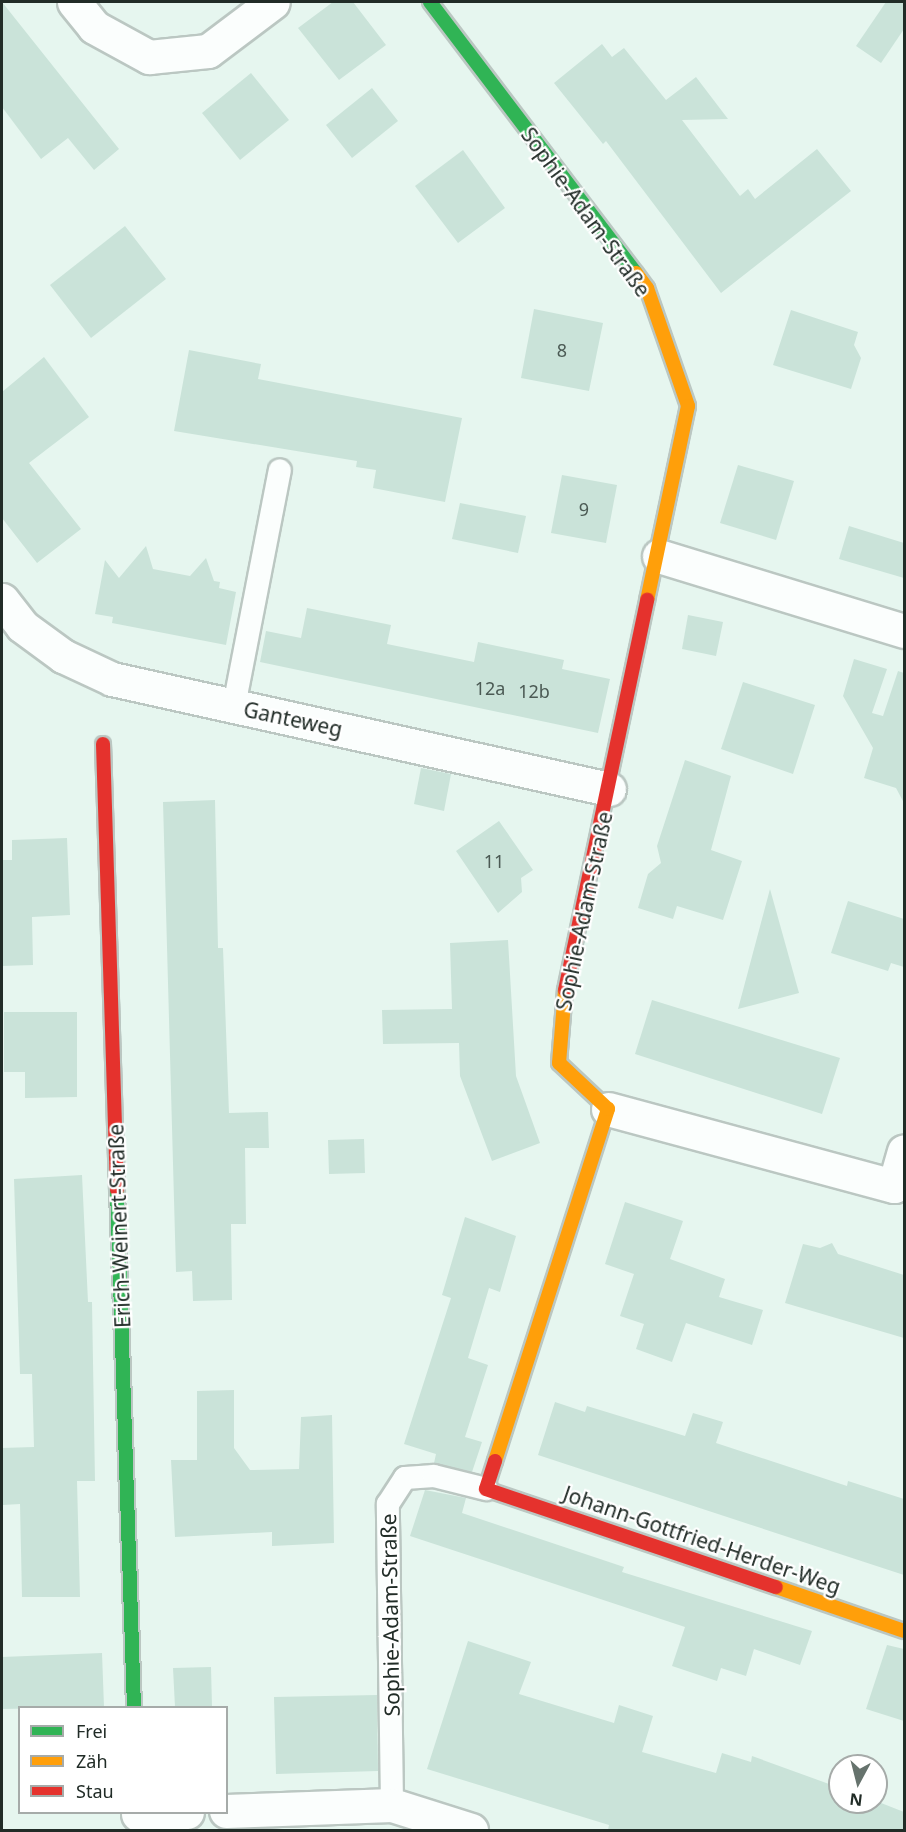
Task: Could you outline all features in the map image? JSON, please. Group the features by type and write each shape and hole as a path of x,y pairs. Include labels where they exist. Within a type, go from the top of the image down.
{"street":[{"path":"74,2 94,27 149,57 208,51 273,2"},
{"name":"Sophie-Adam-Straße","path":"430,2 646,288 688,406 659,556 562,1000 559,1063 608,1109"},
{"path":"659,556 904,631"},
{"name":"Ganteweg","path":"2,600 22,626 63,656 102,675 609,789"},
{"name":"Erich-Weinert-Straße","path":"103,744 134,1706"},
{"path":"486,1489 608,1109 894,1186 904,1151"},
{"name":"Johann-Gottfried-Herder-Weg","path":"486,1489 904,1631"},
{"path":"228,1811 392,1805 471,1830"},
{"path":"138,1819 173,1814"}],"lane":[{"path":"234,706 280,470"},
{"name":"Sophie-Adam-Straße","path":"392,1805 388,1503 405,1478 434,1476 486,1489"}],"building":[{"path":"2,2 119,149 94,170 68,138 41,159 2,107"},
{"path":"333,2 353,2 386,45 339,80 298,28"},
{"path":"886,2 904,2 904,29 881,63 856,46"},
{"path":"602,44 612,57 624,48 666,100 696,77 728,119 682,120 740,196 748,189 755,199 817,149 851,191 721,293 606,141 603,144 554,83"},
{"path":"251,73 289,120 240,160 202,113"},
{"path":"372,88 398,121 352,158 326,125"},
{"path":"463,150 505,208 458,243 415,186"},
{"path":"125,226 166,279 91,338 50,285"},
{"path":"534,309 603,323 589,391 521,378"},
{"path":"791,310 858,332 854,345 861,358 851,389 773,365"},
{"path":"189,350 261,364 258,379 462,418 445,502 373,488 376,470 356,467 357,461 174,431"},
{"path":"44,357 89,417 29,463 81,529 37,563 2,518 2,392"},
{"path":"738,465 794,481 776,540 720,523"},
{"path":"562,475 617,485 606,543 551,533"},
{"path":"460,503 526,516 518,553 452,539"},
{"path":"849,526 904,543 904,578 839,559"},
{"path":"146,546 153,569 190,576 206,558 214,581 220,582 219,588 236,592 226,645 112,623 113,617 95,614 105,560 119,578"},
{"path":"307,608 391,625 387,644 474,662 478,642 564,660 562,669 610,679 598,733 260,662 266,631 301,638"},
{"path":"688,615 723,622 716,656 682,649"},
{"path":"854,659 887,669 872,713 883,716 898,671 904,673 904,803 896,788 864,778 873,748 843,696"},
{"path":"743,682 815,705 793,774 721,749"},
{"path":"685,760 731,776 711,850 742,861 723,920 677,906 673,919 638,908 648,874 661,863 657,846"},
{"path":"421,768 451,774 444,811 414,804"},
{"path":"215,800 218,948 223,948 229,1113 268,1112 269,1148 245,1148 246,1224 231,1224 232,1300 193,1301 192,1271 176,1272 163,802"},
{"path":"499,821 533,870 521,878 522,892 498,913 456,851"},
{"path":"67,838 70,915 32,917 33,965 2,966 2,860 12,860 12,840"},
{"path":"770,889 799,993 738,1009"},
{"path":"848,901 904,919 904,967 891,963 888,971 831,953"},
{"path":"508,940 516,1076 540,1143 492,1161 460,1076 459,1043 383,1044 382,1010 452,1009 450,943"},
{"path":"652,1000 840,1058 822,1114 635,1054"},
{"path":"4,1012 77,1012 77,1097 25,1098 25,1072 4,1072"},
{"path":"364,1139 365,1173 329,1174 328,1140"},
{"path":"82,1175 88,1302 92,1302 95,1481 77,1481 80,1597 22,1597 20,1504 3,1505 2,1464 2,1448 34,1447 32,1374 20,1374 14,1179"},
{"path":"625,1202 683,1221 670,1259 725,1279 719,1297 763,1310 752,1345 686,1323 672,1362 636,1349 644,1324 620,1316 634,1274 605,1264"},
{"path":"465,1217 516,1236 500,1292 489,1288 468,1358 488,1365 465,1437 482,1442 472,1472 434,1463 436,1454 404,1444 451,1298 442,1295"},
{"path":"832,1243 838,1254 904,1275 904,1338 785,1303 803,1244 820,1248"},
{"path":"234,1390 234,1448 250,1470 299,1469 301,1417 332,1415 334,1543 272,1546 272,1532 175,1537 171,1460 197,1460 197,1391"},
{"path":"555,1402 585,1412 587,1406 685,1436 693,1413 723,1422 716,1443 847,1486 848,1481 904,1499 904,1575 538,1455"},
{"path":"425,1490 466,1498 462,1513 624,1567 622,1572 812,1631 800,1665 754,1649 746,1676 721,1668 717,1681 672,1666 685,1627 410,1536"},
{"path":"468,1641 531,1662 519,1694 614,1723 619,1705 653,1716 642,1752 716,1773 722,1753 751,1762 752,1756 828,1784 828,1814 888,1814 888,1806 904,1812 904,1830 608,1830 609,1825 427,1769"},
{"path":"887,1645 904,1649 904,1721 866,1709"},
{"path":"102,1653 104,1706 18,1706 18,1709 2,1709 2,1657"},
{"path":"211,1667 212,1706 175,1706 173,1668"},
{"path":"377,1695 378,1771 276,1774 274,1697"}],"traffic: fast":[{"path":"430,2 636,273"},
{"path":"117,1190 134,1706"}],"traffic: slow":[{"path":"636,273 647,288 688,406 647,600"},
{"path":"495,1461 608,1109 559,1063 565,990"},
{"path":"776,1587 904,1631"}],"traffic: jam":[{"path":"565,990 647,600"},
{"path":"103,744 117,1190"},
{"path":"495,1461 486,1489 776,1587"}]}
